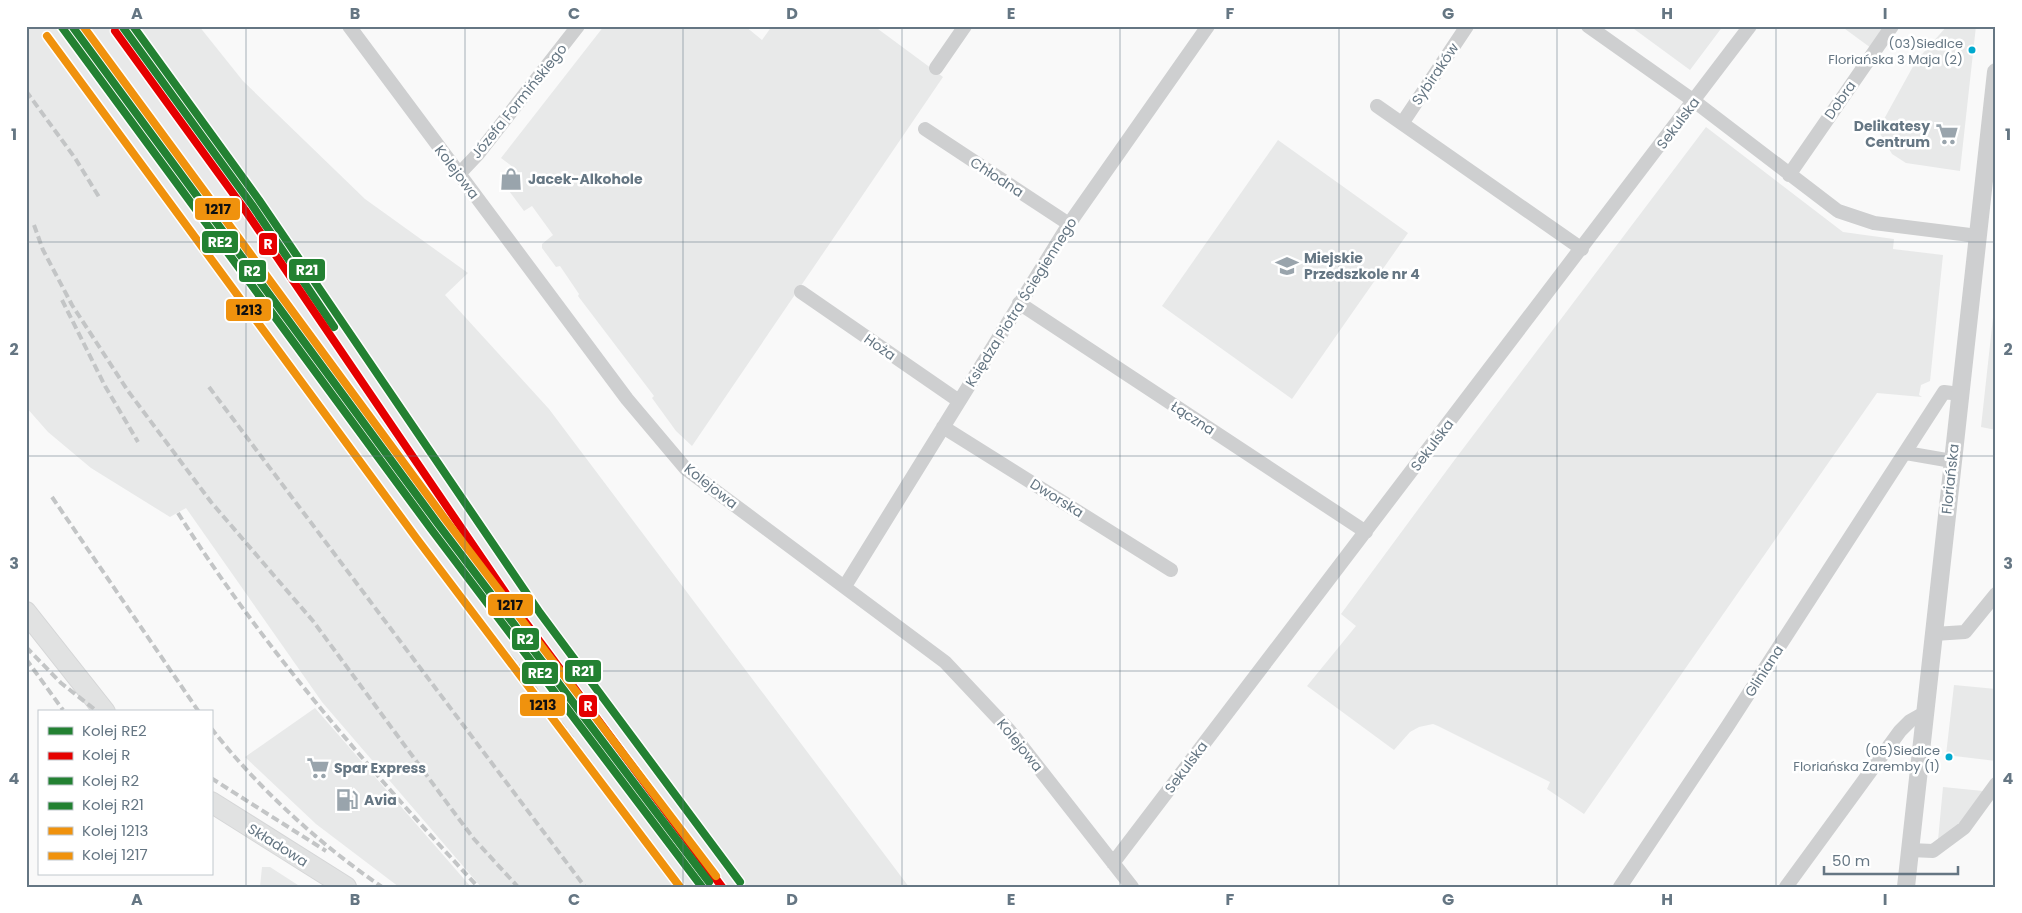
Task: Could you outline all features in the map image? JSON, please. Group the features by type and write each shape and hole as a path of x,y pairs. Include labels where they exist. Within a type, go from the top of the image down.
{"main road":[{"path":"26,612 103,710"},
{"name":"Składowa","path":"212,803 346,887"}],"street":[{"name":"Kolejowa","path":"349,26 627,399 686,469 945,662 1009,730 1132,887"},
{"name":"Józefa Formińskiego","path":"459,174 478,154 578,26"},
{"path":"936,68 965,26"},
{"name":"Księdza Piotra Ściegiennego","path":"845,586 1069,224 1208,26"},
{"name":"Sybiraków","path":"1403,122 1467,26"},
{"path":"1588,26 1694,101 1826,204 1861,220 1978,236"},
{"name":"Sekulska","path":"1113,863 1750,26"},
{"name":"Dobra","path":"1789,175 1892,26"},
{"name":"Floriańska","path":"1906,887 1952,461 1952,393 1978,236 1996,72"},
{"path":"1377,106 1403,122 1582,249"},
{"name":"Chłodna","path":"925,129 1069,224"},
{"name":"Hoża","path":"801,292 959,401"},
{"name":"Łączna","path":"1019,304 1366,532"},
{"name":"Gliniana","path":"1620,887 1906,453 1952,393"},
{"name":"Dworska","path":"943,427 1171,570"},
{"path":"1906,453 1952,461"},
{"path":"1934,634 1965,632 1996,594"},
{"path":"1786,887 1900,731 1910,721 1926,712"},
{"path":"1910,850 1934,851 1964,828 1996,784"}],"shaded area":[{"path":"26,26 199,26 243,81 365,199 468,273 445,295 549,409 909,887 481,887 322,702 186,508 170,517 91,468 48,432 26,407"},
{"path":"604,26 745,26 762,40 772,26 874,26 943,77 692,446 676,431 652,398 654,396 578,296 579,294 560,266 556,267 542,248 542,244 553,235 532,206 524,211 501,180 513,167 501,158"},
{"path":"1630,26 1723,26 1690,70"},
{"path":"1841,26 1887,26 1871,48"},
{"path":"1947,26 1976,26 1960,171 1906,163 1892,154 1878,130 1916,61"},
{"path":"1706,127 1843,232 1894,239 1893,249 1943,255 1930,381 1921,385 1919,395 1922,397 1877,393 1584,814 1547,789 1550,782 1433,724 1419,727 1410,732 1394,750 1307,686 1356,626 1341,614 1453,462"},
{"name":"Miejskie Przedszkole nr 4","path":"1278,140 1408,233 1292,399 1162,306"},
{"path":"1996,290 1996,430 1981,427"},
{"path":"1954,685 1996,689 1996,761 1946,755"},
{"path":"315,708 471,887 399,887 316,824 245,757"},
{"path":"1943,787 1983,791 1961,822 1938,840"},
{"path":"262,867 270,867 301,887 260,887"}],"railway":[{"path":"26,91 75,158 99,197"},
{"path":"34,225 43,250 72,305 128,391 211,502 313,621 474,839 518,887"},
{"path":"62,300 105,386 138,442"},
{"path":"209,387 585,887"},
{"path":"52,497 198,710"},
{"path":"178,513 246,612 319,707 478,887"},
{"path":"487,628 523,672 592,765"},
{"path":"26,647 61,683 95,710"},
{"path":"26,659 63,710"},
{"path":"212,729 249,772 290,814 335,852 382,887"},
{"path":"212,779 326,851"}],"rail line":[{"name":"RE2","path":"61,26 431,529 702,887"},
{"name":"R2","path":"72,26 438,524 709,882"},
{"name":"1217","path":"83,26 445,519 716,876"},
{"name":"RE2","path":"122,26 252,205 334,327"},
{"name":"R21","path":"133,26 259,200 540,613 740,882"},
{"name":"R","path":"115,31 245,210 526,623 722,887"},
{"name":"1213","path":"47,36 417,539 680,887"}],"place":[{"name":"(03)Siedlce Floriańska 3 Maja (2)","path":"1972,50"},
{"name":"Delikatesy Centrum","path":"1947,134"},
{"name":"Jacek-Alkohole","path":"511,179"},
{"name":"Miejskie Przedszkole nr 4","path":"1287,266"},
{"name":"(05)Siedlce Floriańska Zaremby (1)","path":"1949,757"},
{"name":"Spar Express","path":"318,768"},
{"name":"Avia","path":"347,800"}]}
